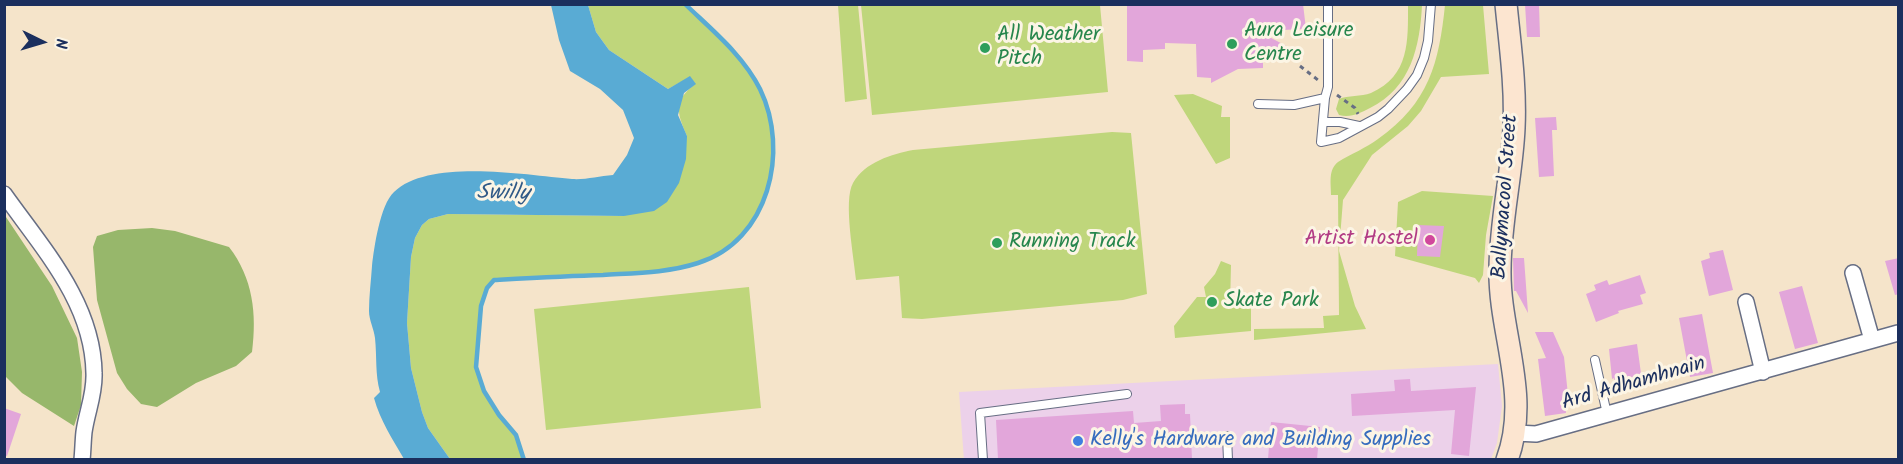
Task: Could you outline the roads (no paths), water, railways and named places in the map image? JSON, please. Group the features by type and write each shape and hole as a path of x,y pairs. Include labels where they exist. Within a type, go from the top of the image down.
{"main road":[{"name":"Ballymacool Street","path":"1506,4 1512,62 1514,125 1500,270 1501,297 1517,389 1515,433 1507,459"}],"street":[{"path":"4,195 63,276 79,304 88,327 93,354 94,393 84,431 82,459"},
{"path":"1852,273 1872,340"},
{"path":"1746,302 1763,372"},
{"name":"Ard Adhamhnain","path":"1515,433 1536,435 1899,333"}],"lane":[{"path":"1328,4 1328,87 1321,141 1339,138 1389,110 1417,75 1428,41 1431,4"},
{"path":"1258,104 1294,105 1325,98"},
{"path":"1323,122 1361,125"},
{"path":"1596,360 1607,414"},
{"path":"983,459 980,413 1127,394"},
{"path":"1227,436 1228,459"}],"water":[{"name":"Swilly","path":"551,5 588,5 596,32 609,50 668,89 690,76 696,84 684,93 678,115 687,136 686,159 679,183 667,202 654,211 624,216 448,214 429,219 422,225 415,238 411,257 407,323 411,368 428,428 450,459 404,459 383,422 374,398 380,392 375,338 369,311 376,238 381,216 389,198 410,182 430,175 454,172 505,172 577,179 613,175 627,155 634,138 623,110 600,89 570,71 559,40"}],"waterway":[{"path":"524,460 516,435 499,415 484,391 476,367 481,306 487,288 494,280 651,272 698,263 722,252 742,235 757,215 767,191 772,166 773,139 769,113 760,89 736,54 685,4"}],"place":[{"name":"Aura Leisure Centre","path":"1232,44"},
{"name":"All Weather Pitch","path":"985,48"},
{"name":"Artist Hostel","path":"1430,240"},
{"name":"Running Track","path":"997,243"},
{"name":"Skate Park","path":"1212,302"},
{"name":"Kelly's Hardware and Building Supplies","path":"1078,441"}]}
